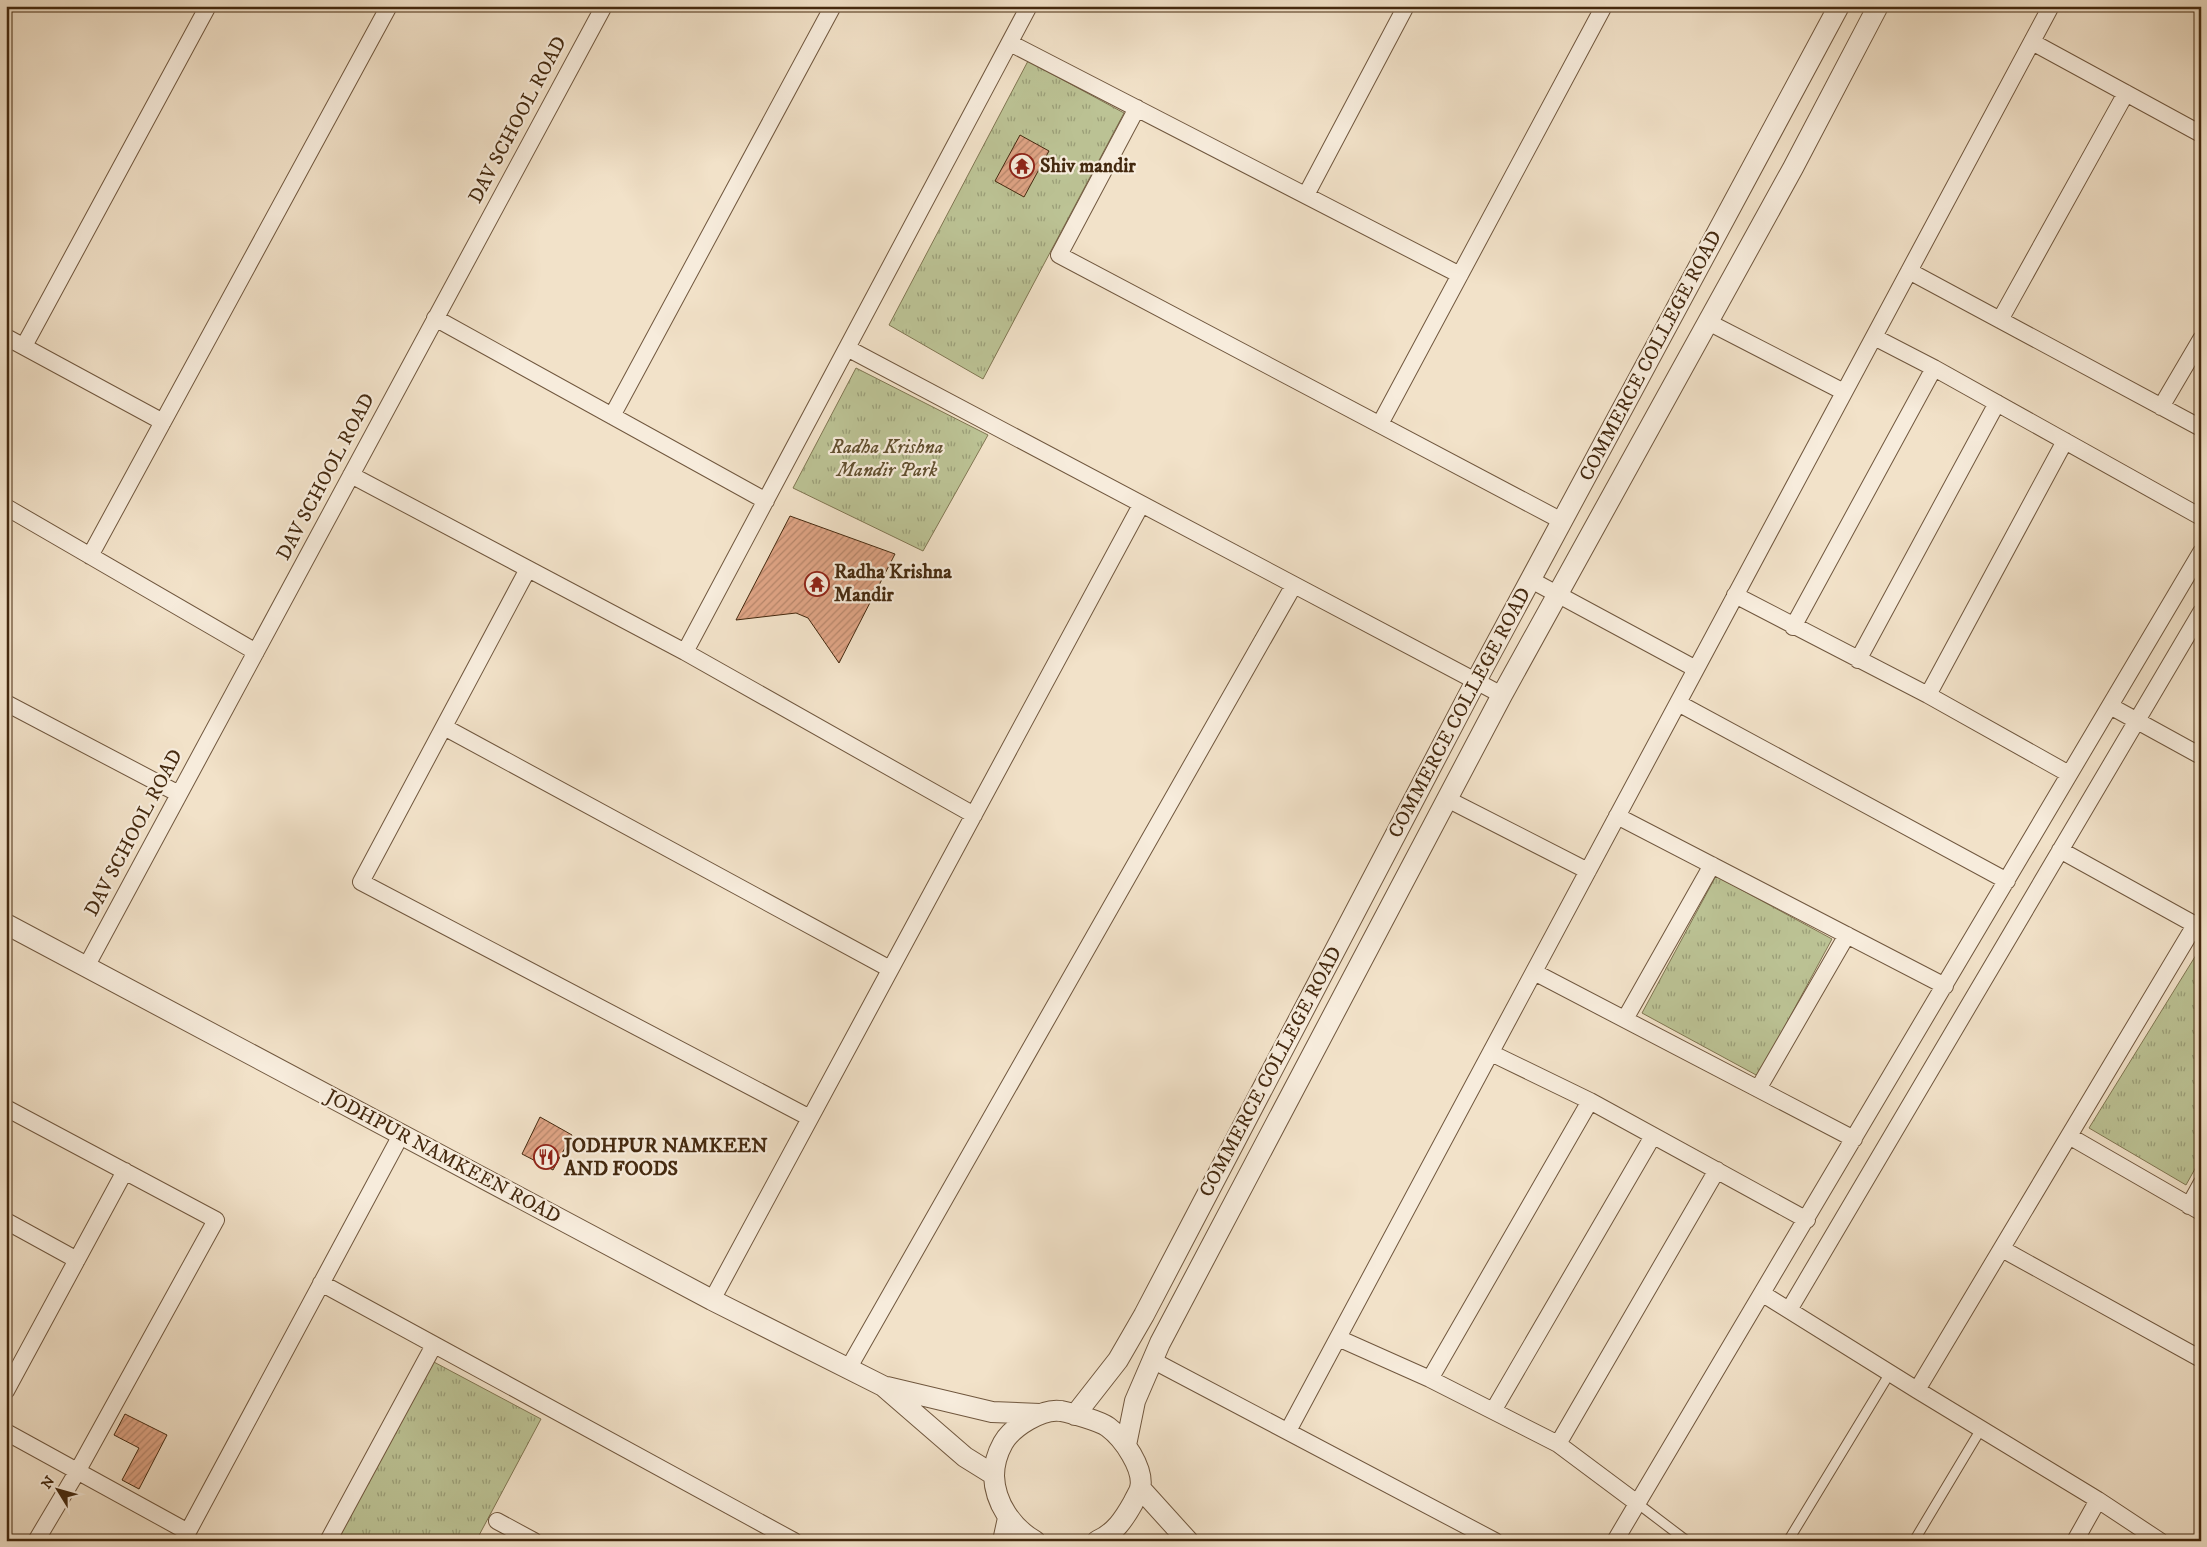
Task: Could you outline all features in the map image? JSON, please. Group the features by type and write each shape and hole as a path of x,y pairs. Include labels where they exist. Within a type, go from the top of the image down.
{"street":[{"path":"24,346 208,6"},
{"path":"90,556 389,6"},
{"name":"DAV SCHOOL ROAD","path":"86,967 604,6"},
{"path":"612,416 832,6"},
{"path":"685,652 1030,6"},
{"path":"1306,195 1406,6"},
{"path":"1380,424 1604,6"},
{"name":"COMMERCE COLLEGE ROAD","path":"1075,1416 1118,1360 1144,1315 1476,682 1839,6"},
{"path":"1126,1445 1135,1401 1152,1360 1502,695 1794,168 1878,6"},
{"path":"1288,1432 2051,6"},
{"path":"1010,42 1460,275"},
{"path":"2032,42 2201,134"},
{"path":"2000,320 2126,93"},
{"path":"1138,108 1059,255 1562,521"},
{"path":"1909,271 2201,428"},
{"path":"435,318 766,501"},
{"path":"1708,322 1844,392"},
{"path":"6,337 163,422"},
{"path":"1874,337 2065,440 2201,517"},
{"path":"2161,407 2201,339"},
{"path":"847,348 1502,695"},
{"path":"1793,627 1934,368"},
{"path":"1858,660 1997,403"},
{"path":"1928,695 2065,440"},
{"path":"351,475 685,652 974,815"},
{"path":"712,1300 1141,505"},
{"path":"6,507 256,652"},
{"path":"1615,1541 2201,552"},
{"path":"528,569 361,882 810,1118"},
{"path":"1531,580 1696,669"},
{"path":"848,1369 1294,585"},
{"path":"1735,595 1793,627 1928,695 2070,774"},
{"path":"1789,1310 2201,612"},
{"path":"6,703 179,794"},
{"path":"1678,703 2007,881"},
{"path":"2110,706 2201,756"},
{"path":"444,727 890,969"},
{"path":"1447,799 1588,871"},
{"path":"1617,816 1945,986"},
{"path":"1916,1390 2198,927 2060,850"},
{"path":"1625,1019 1712,865"},
{"name":"JODHPUR NAMKEEN ROAD","path":"6,924 712,1300 883,1386"},
{"path":"1758,1089 1847,935"},
{"path":"1534,972 1854,1139"},
{"path":"1491,1053 1590,1101 1806,1220"},
{"path":"1430,1379 1590,1101"},
{"path":"6,1108 216,1220 77,1472 36,1541"},
{"path":"6,1432 185,1536 401,1135"},
{"path":"1493,1411 1653,1136"},
{"path":"2069,1136 2195,1209 2201,1184"},
{"path":"1558,1444 1717,1170"},
{"path":"6,1391 125,1172"},
{"path":"6,1221 77,1260"},
{"path":"2002,1249 2201,1359"},
{"path":"321,1283 794,1541"},
{"path":"1763,1294 1916,1390 2098,1500 2160,1541"},
{"path":"1338,1338 1430,1379 1558,1444 1637,1503"},
{"path":"328,1541 434,1345"},
{"path":"1152,1360 1495,1541"},
{"path":"883,1386 992,1412 1040,1414 1059,1411 1107,1426 1126,1445 1138,1468 1140,1488 1127,1514 1109,1539"},
{"path":"883,1386 958,1451 994,1475"},
{"path":"1035,1541 1024,1534 1008,1518 998,1496 994,1475 997,1457 1004,1441 1014,1430 1040,1414"},
{"path":"1140,1488 1188,1541"},
{"path":"2075,1541 2098,1500"},
{"path":"1003,1541 1008,1518"},
{"path":"497,1521 534,1541"}],"lane":[{"path":"1788,1541 1890,1373"},
{"path":"1914,1541 1981,1429"},
{"path":"1637,1503 1687,1541"}],"green space":[{"path":"1028,61 1124,113 983,379 889,325"},
{"name":"Radha Krishna Mandir Park","path":"856,368 988,435 923,551 793,488"},
{"path":"1716,876 1832,939 1758,1076 1642,1013"},
{"path":"2201,947 2201,1158 2186,1185 2089,1128"},
{"path":"432,1361 541,1419 476,1541 336,1541"}],"building":[{"name":"Shiv mandir","path":"1020,135 1049,151 1024,197 995,181"},
{"name":"Radha Krishna Mandir","path":"790,516 895,554 839,663 808,618 796,613 736,620"},
{"path":"540,1117 572,1135 553,1170 522,1154"},
{"path":"125,1414 167,1435 139,1489 122,1480 139,1448 114,1435"}],"place":[{"name":"Shiv mandir","path":"1022,166"},
{"name":"Radha Krishna Mandir","path":"817,584"},
{"name":"JODHPUR NAMKEEN AND FOODS","path":"546,1157"}]}
